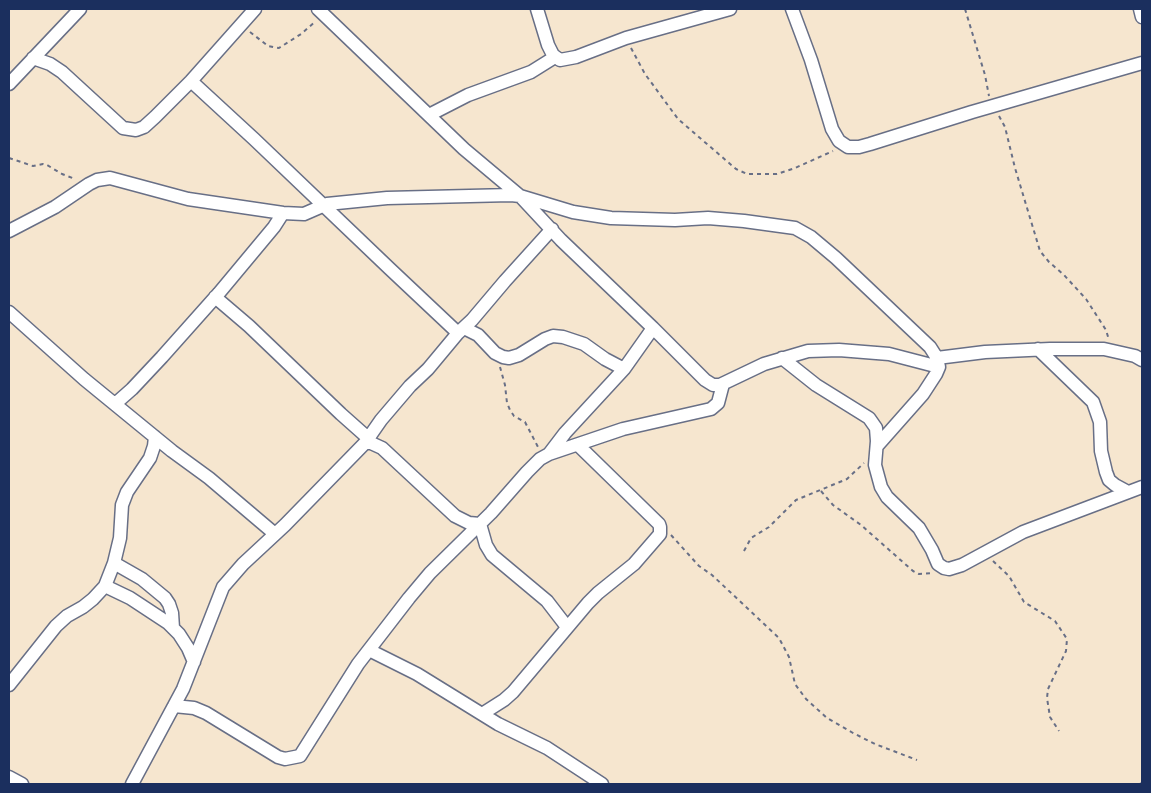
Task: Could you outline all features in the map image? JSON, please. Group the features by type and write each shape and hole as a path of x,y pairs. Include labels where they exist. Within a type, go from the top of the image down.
{"street":[{"path":"9,84 80,9"},
{"path":"33,58 50,64 62,72 114,121 127,129 136,130 149,124 256,9"},
{"path":"537,9 548,45 555,57 560,60 571,58 626,38 730,9"},
{"path":"792,9 811,60 832,129 844,146 853,148 1142,63"},
{"path":"1140,9 1142,17"},
{"path":"324,10 464,149 520,196 576,254 705,380 713,385 723,384 764,364 808,351 839,350 889,354 938,362 985,352 1038,349 1104,349 1134,356 1142,360"},
{"path":"429,115 468,95 530,72 555,57"},
{"path":"191,81 323,205 461,330 478,335 496,353 509,358 519,355 544,339 553,336 563,337 584,344 605,359 624,369"},
{"path":"9,232 54,207 89,184 104,178 188,198 284,213 304,214 323,205 411,197 520,196 573,212 611,218 674,220 708,218 795,228 811,237 836,258 930,347 938,362"},
{"path":"115,404 132,389 215,298 284,213"},
{"path":"132,784 174,706 194,662 223,587 243,564 275,534 366,440 387,413 552,229"},
{"path":"215,298 249,326 366,440 382,448 455,516 469,523 480,524"},
{"path":"9,312 115,404 209,478 275,534"},
{"path":"174,706 194,708 206,713 278,757 285,759 300,756 333,705 342,687 430,574 480,524 527,472 547,456 565,433 624,369 653,328"},
{"path":"1038,349 1093,402 1098,412 1101,451 1109,480 1128,492"},
{"path":"782,358 816,385 870,418 876,428 877,449 875,465 882,487 887,497 919,528 930,545 938,564 944,568 949,569 962,566 1023,532 1142,487"},
{"path":"877,449 923,394 938,362"},
{"path":"547,456 631,427 711,409 718,403 723,384"},
{"path":"9,685 56,626 67,616 93,599 105,586 114,563 120,538 122,505 127,492 150,458 155,437"},
{"path":"482,714 513,692 598,593 634,564 660,534 660,527 578,445"},
{"path":"480,524 486,545 492,555 547,601 567,627"},
{"path":"114,563 142,579 165,598 169,604 174,628"},
{"path":"105,586 130,598 174,628 188,648 194,662"},
{"path":"369,650 417,674 498,724 547,748 602,784"},
{"path":"9,777 22,784"}],"path":[{"path":"965,9 988,86 990,108 1000,116 1005,127 1014,168 1040,250 1049,262 1086,299 1106,330 1113,351"},
{"path":"241,23 268,46 279,48 302,34 324,10"},
{"path":"626,38 645,74 678,119 736,169 747,174 777,174 818,159 844,146"},
{"path":"9,158 33,166 48,165 62,174 89,184"},
{"path":"496,353 503,378 505,397 510,410 514,416 525,422 547,456"},
{"path":"744,551 751,538 769,527 796,500 847,479 877,449"},
{"path":"820,490 833,505 913,572 928,574 944,568"},
{"path":"660,527 668,531 699,566 712,575 779,638 788,656 795,684 806,699 827,718 853,733 875,744 917,760"},
{"path":"984,553 1009,576 1024,602 1050,617 1064,634 1067,646 1066,651 1048,689 1047,698 1050,717 1059,731"}]}
